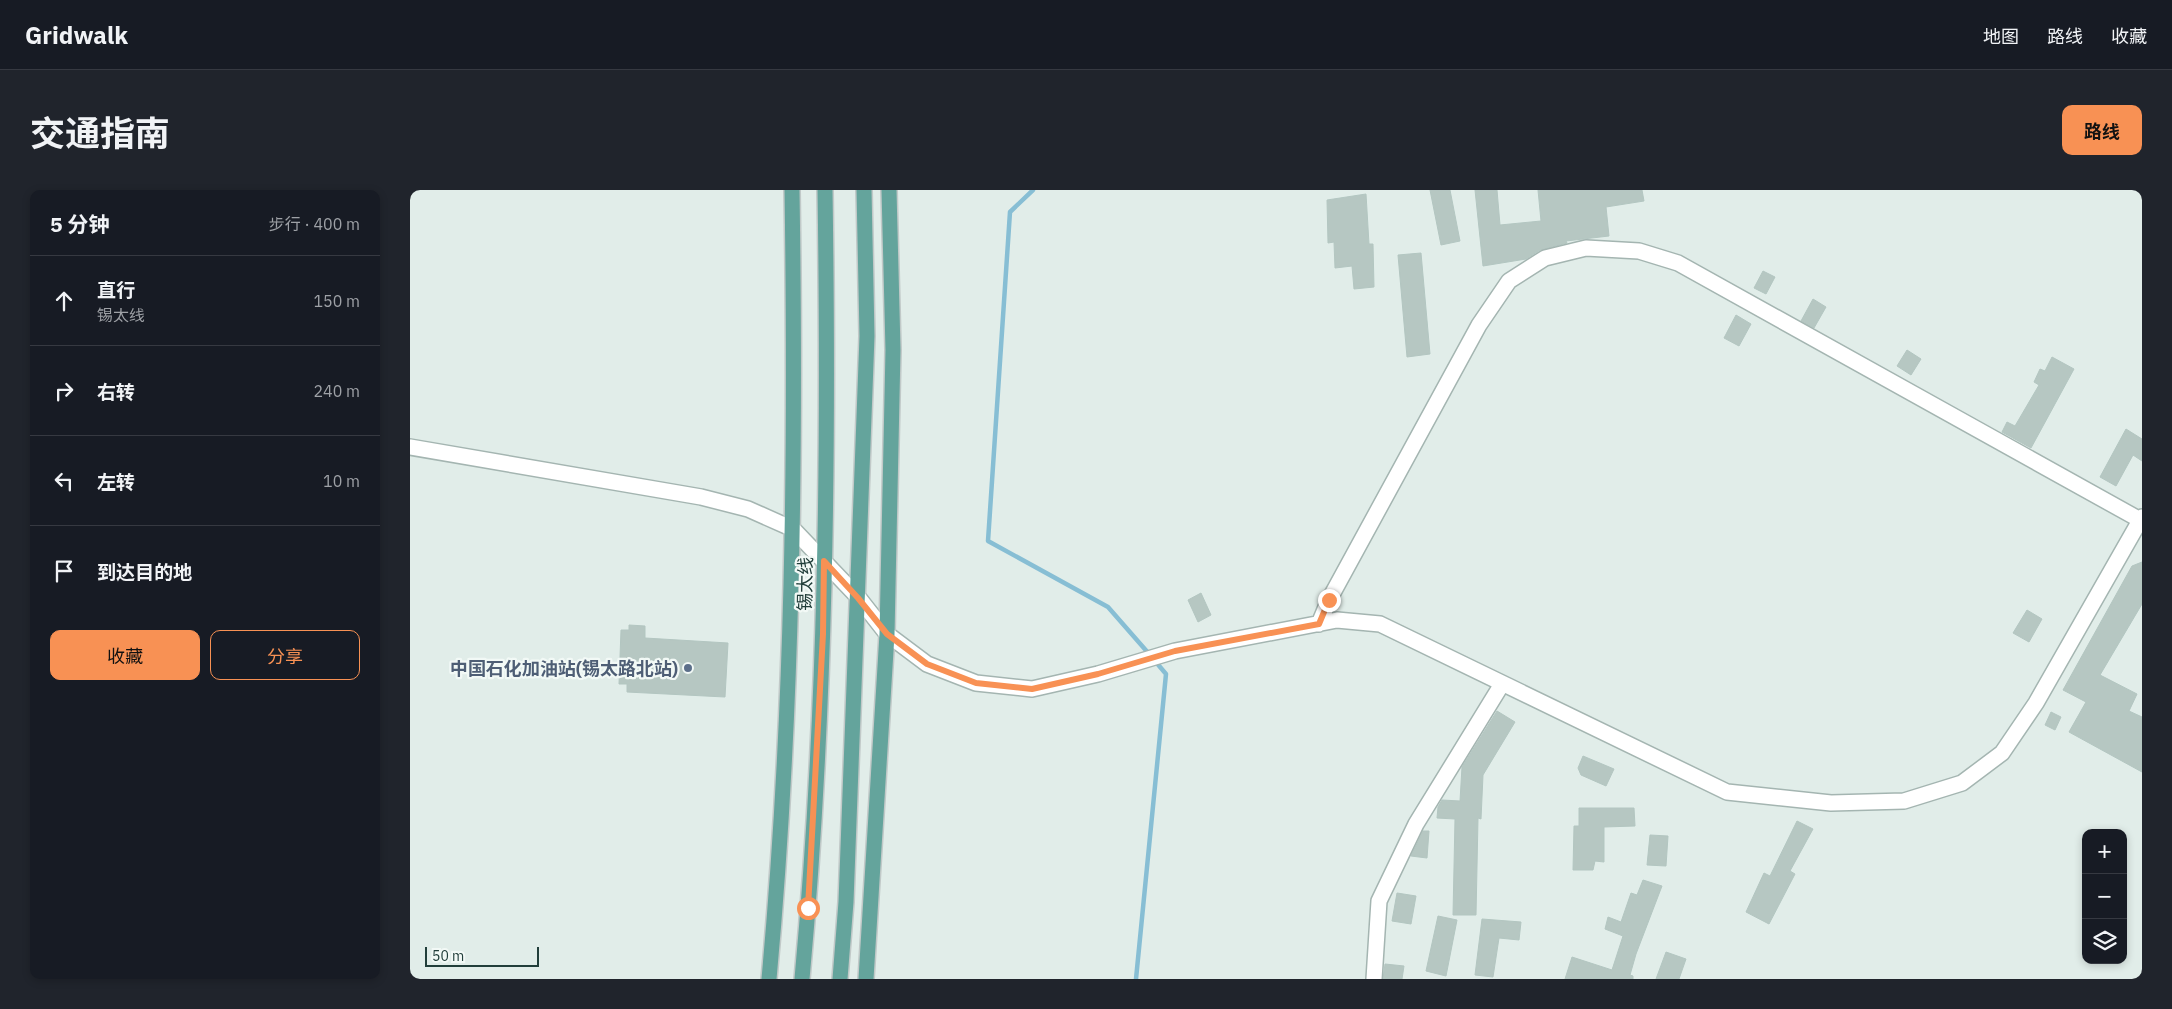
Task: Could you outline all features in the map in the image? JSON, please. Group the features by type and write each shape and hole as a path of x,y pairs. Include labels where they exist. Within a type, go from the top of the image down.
{"main road":[{"path":"769,979 776,905 793,529 795,379 792,190"},
{"name":"锡太线","path":"802,979 808,908 823,634 828,379 825,190"},
{"path":"840,979 846,902 867,336 864,190"},
{"path":"866,979 887,634 893,350 889,190"}],"street":[{"path":"410,447 702,497 748,509 793,529 858,598 887,634 927,664 976,683 1032,689 1098,674 1175,651 1319,624 1337,620 1380,624 1727,792 1831,803 1904,801 1962,783 2002,753 2036,703 2142,519 1678,263 1639,251 1586,248 1546,258 1510,281 1478,325 1329,600 1319,624"},
{"path":"1374,979 1379,901 1416,824 1502,684"}],"building":[{"path":"1430,190 1450,190 1460,241 1441,245"},
{"path":"1475,190 1497,190 1500,225 1541,221 1538,190 1642,190 1644,201 1606,207 1609,236 1566,241 1567,243 1540,250 1526,259 1483,266"},
{"path":"1366,194 1369,244 1373,244 1374,287 1354,289 1352,266 1335,268 1334,242 1328,243 1327,200"},
{"path":"1421,253 1430,354 1407,357 1398,255"},
{"path":"1763,271 1775,277 1766,294 1754,288"},
{"path":"1813,299 1826,307 1814,328 1801,321"},
{"path":"1736,315 1751,324 1739,346 1724,338"},
{"path":"1907,350 1921,359 1911,375 1897,366"},
{"path":"2052,357 2074,369 2031,448 2002,432 2007,422 2015,426 2039,385 2034,382 2040,369 2045,371"},
{"path":"2126,429 2142,439 2142,461 2133,455 2116,486 2100,477"},
{"path":"2142,562 2142,604 2100,675 2137,694 2129,711 2142,717 2142,772 2069,732 2086,702 2063,690 2132,566"},
{"path":"1201,593 1211,615 1198,622 1188,600"},
{"path":"2027,610 2042,619 2029,642 2013,633"},
{"name":"中国石化加油站(锡太路北站)","path":"629,625 645,626 645,638 728,643 725,697 627,692 627,684 619,684 621,630 629,630"},
{"path":"1497,711 1515,722 1483,775 1481,819 1478,818 1476,915 1453,915 1455,819 1437,818 1438,807 1442,800 1460,801 1462,767"},
{"path":"2051,712 2061,717 2055,730 2045,725"},
{"path":"1583,756 1614,769 1606,786 1581,775 1578,768"},
{"path":"1579,808 1634,808 1635,826 1604,827 1604,862 1595,861 1593,870 1573,870 1574,826 1579,826"},
{"path":"1797,821 1813,829 1790,871 1795,874 1769,924 1746,912 1764,873 1770,876"},
{"path":"1423,831 1429,831 1427,858 1411,856"},
{"path":"1650,835 1668,836 1666,866 1647,865"},
{"path":"1643,880 1662,886 1636,954 1630,975 1633,976 1633,979 1565,979 1572,957 1612,970 1623,936 1605,929 1608,917 1621,922 1631,893 1637,895"},
{"path":"1397,893 1416,896 1411,924 1392,921"},
{"path":"1438,916 1457,920 1446,976 1426,971"},
{"path":"1482,919 1521,922 1519,940 1499,938 1493,977 1475,975"},
{"path":"1666,952 1686,959 1679,979 1656,979"},
{"path":"1385,964 1404,966 1402,979 1383,979"}],"waterway":[{"path":"1033,190 1010,212 988,541 1108,607 1150,655"},
{"path":"1136,979 1166,674 1155,661"}],"place":[{"name":"中国石化加油站(锡太路北站)","path":"688,668"}],"route":[{"path":"808,908 823,634 824,561 858,598 887,634 927,664 976,683 1032,689 1098,674 1175,651 1319,624 1329,600"}]}
